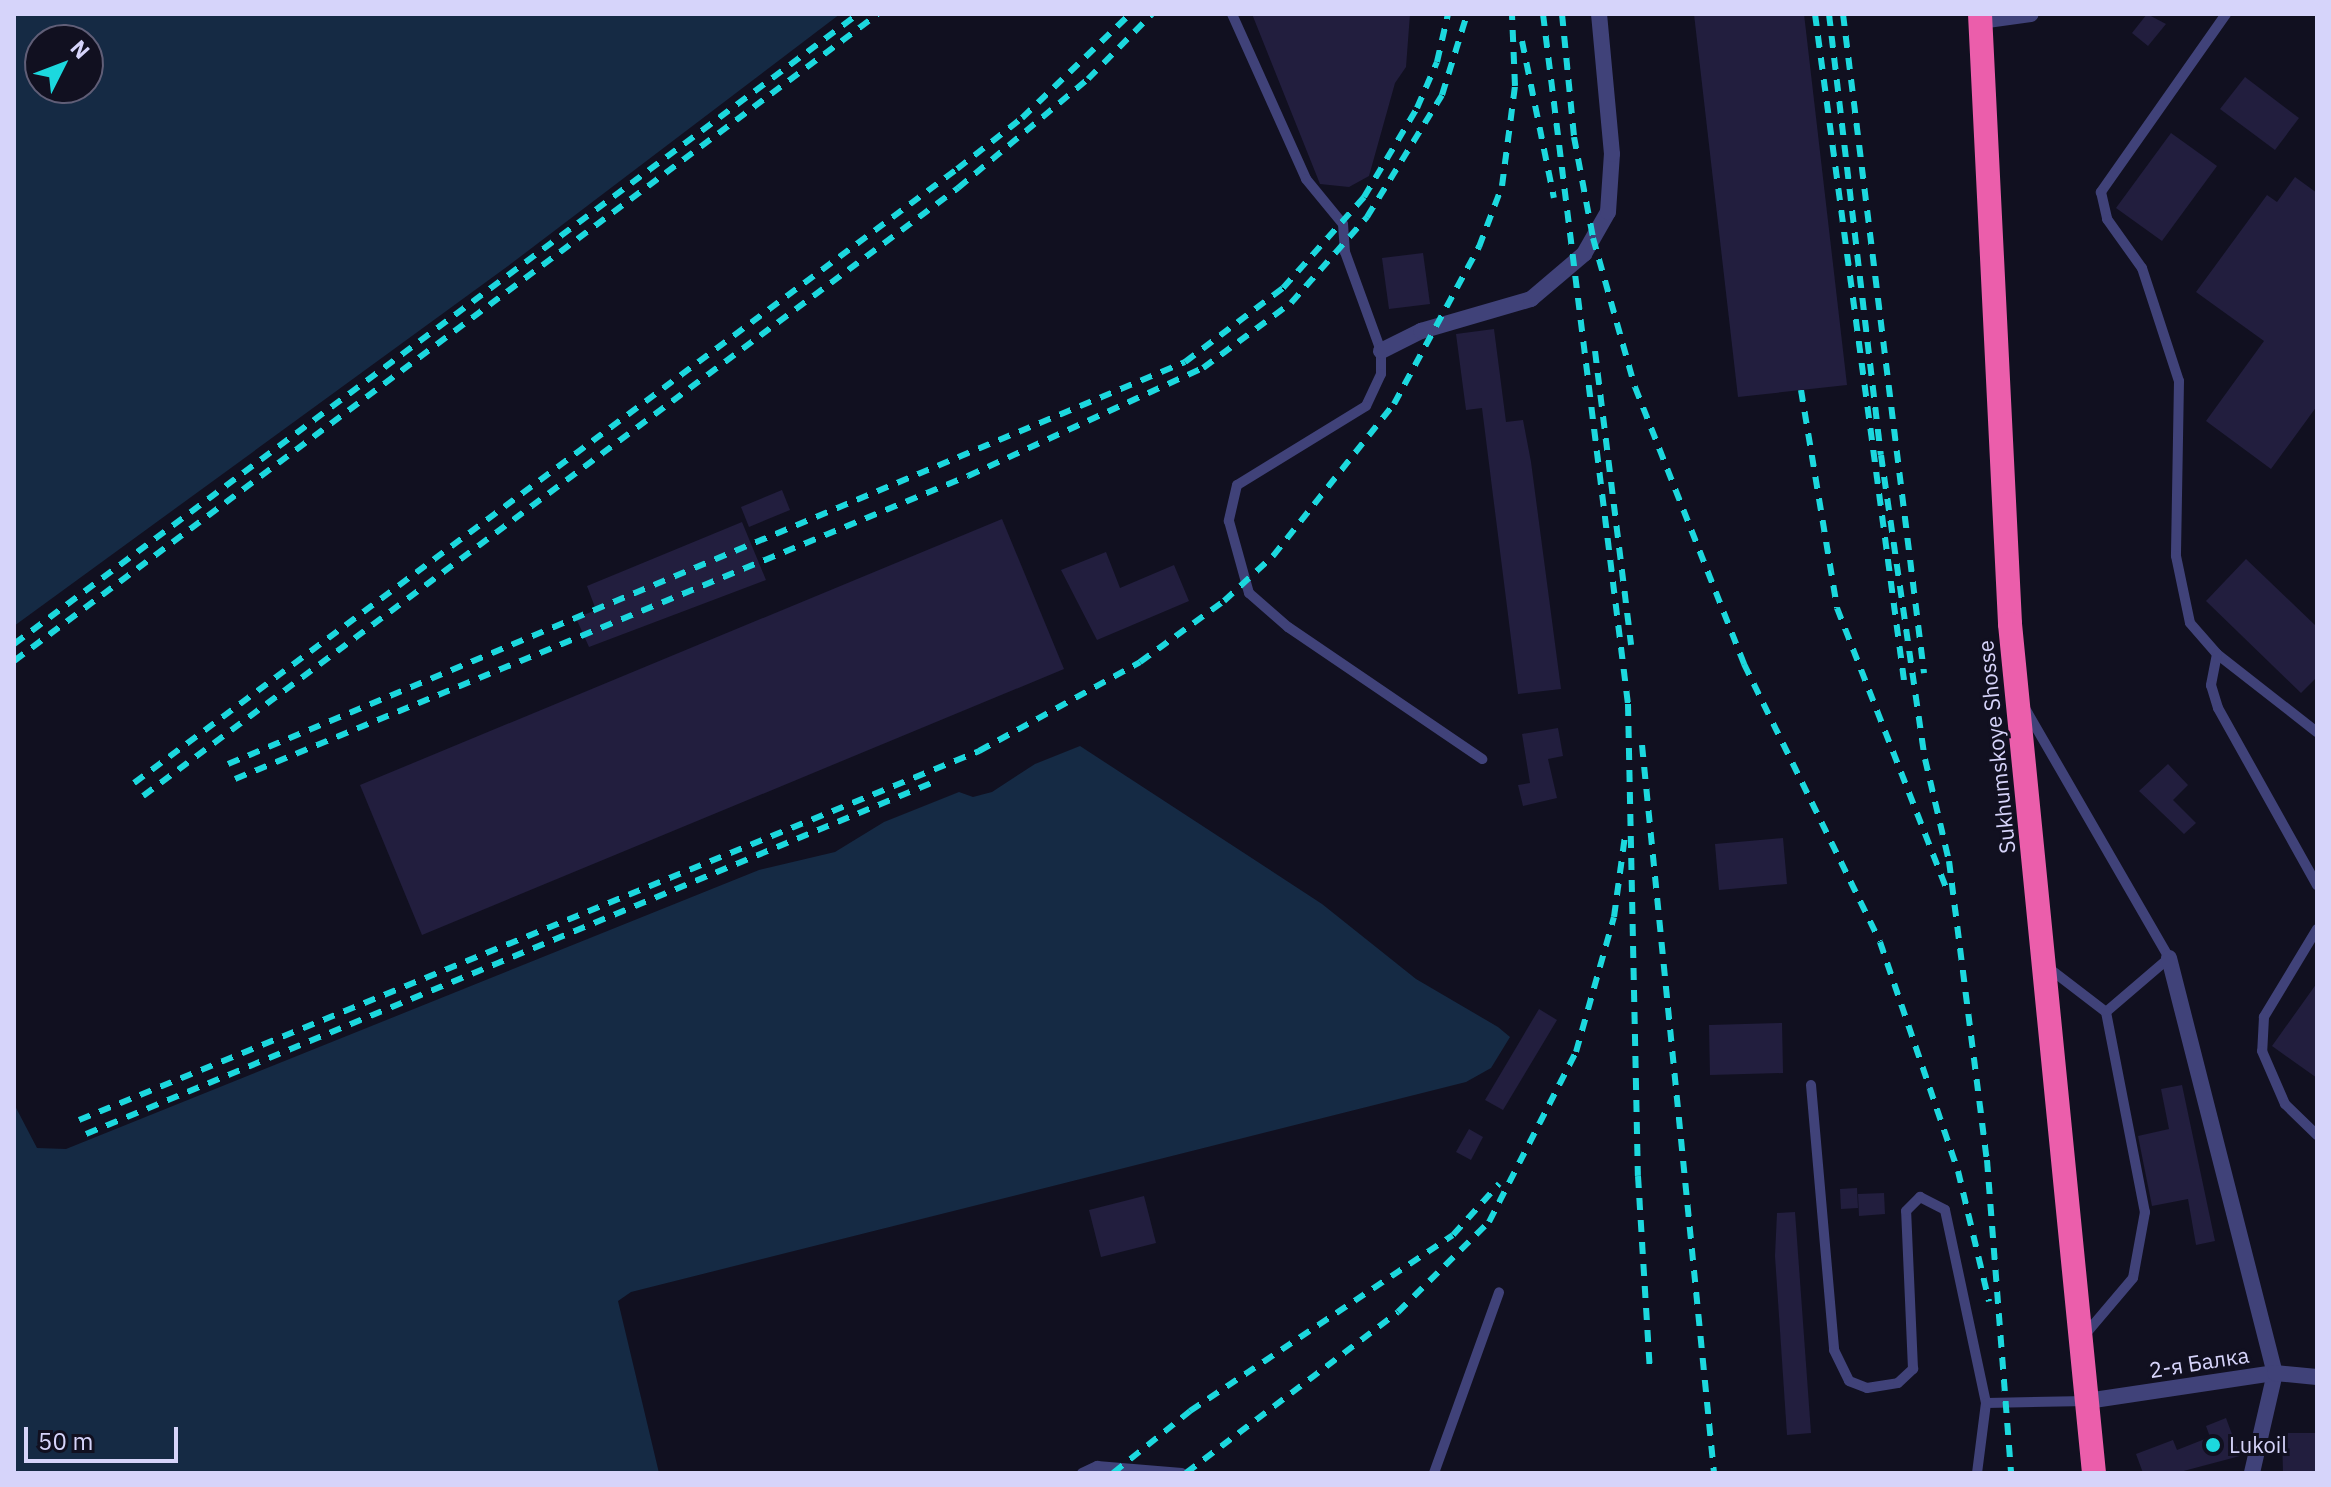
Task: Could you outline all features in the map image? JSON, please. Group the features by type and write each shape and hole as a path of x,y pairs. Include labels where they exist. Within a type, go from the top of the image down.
{"highway":[{"name":"Sukhumskoye Shosse","path":"1980,18 2017,696 2094,1473"}],"street":[{"path":"1381,351 1421,331 1531,299 1584,254 1608,212 1610,183 1599,14"},
{"path":"1980,18 2031,14"},
{"path":"2169,958 2275,1373 2252,1473"},
{"name":"2-я Балка","path":"2087,1401 2275,1373 2317,1377"}],"lane":[{"path":"1232,14 1306,179 1343,224 1345,252 1381,351 1381,374 1366,406 1237,485 1229,521 1249,593 1288,627 1482,759"},
{"path":"2226,14 2101,192 2107,219 2142,268 2179,381 2176,556 2190,623 2217,654 2317,732"},
{"path":"2217,654 2211,685 2218,708 2317,885"},
{"path":"2017,696 2169,958 2106,1012"},
{"path":"2317,929 2264,1017 2262,1051 2285,1104 2317,1135"},
{"path":"2044,965 2106,1012 2145,1212 2133,1278 2081,1339"},
{"path":"1811,1085 1834,1350 1849,1381 1867,1388 1898,1383 1913,1369 1906,1211 1920,1197 1945,1210 1986,1403 1977,1473"},
{"path":"1434,1473 1499,1292"},
{"path":"1986,1403 2087,1401"},
{"path":"1082,1473 1097,1466 1182,1473"}],"water":[{"path":"14,14 840,14 508,266 14,626"},
{"path":"1080,746 1322,904 1416,979 1498,1027 1510,1037 1491,1068 1466,1082 631,1292 618,1301 659,1473 14,1473 14,1104 37,1148 66,1149 759,870 835,852 884,822 959,792 973,797 992,792 1035,764"}],"building":[{"path":"1252,14 1410,14 1406,67 1395,83 1369,176 1349,187 1320,184"},
{"path":"1694,14 1804,14 1847,385 1738,397"},
{"path":"2147,14 2166,24 2148,46 2132,33"},
{"path":"2245,77 2299,118 2275,150 2220,109"},
{"path":"2171,133 2217,166 2162,241 2116,208"},
{"path":"2295,177 2317,193 2317,406 2271,469 2206,421 2264,341 2196,292 2267,195 2277,202"},
{"path":"1423,253 1430,304 1389,309 1382,258"},
{"path":"1494,329 1506,422 1523,420 1531,462 1561,689 1518,694 1482,408 1466,410 1456,334"},
{"path":"782,490 790,510 749,527 741,507"},
{"path":"1002,519 1064,669 422,935 360,785"},
{"path":"742,522 766,580 589,647 576,618 596,610 587,586"},
{"path":"1106,552 1120,588 1174,565 1189,601 1097,640 1061,570"},
{"path":"2246,559 2317,627 2317,677 2301,693 2206,601"},
{"path":"1558,728 1563,756 1548,759 1557,798 1523,806 1518,785 1530,783 1522,734"},
{"path":"2168,764 2188,785 2173,800 2196,823 2184,834 2139,791"},
{"path":"1783,838 1787,884 1719,890 1715,844"},
{"path":"2317,983 2317,1078 2272,1046"},
{"path":"1539,1009 1557,1020 1503,1110 1485,1100"},
{"path":"1782,1023 1783,1073 1710,1075 1709,1025"},
{"path":"2182,1085 2215,1241 2196,1245 2188,1199 2152,1206 2138,1136 2169,1129 2161,1089"},
{"path":"1469,1129 1483,1137 1471,1160 1456,1152"},
{"path":"1857,1188 1858,1208 1841,1209 1840,1189"},
{"path":"1884,1193 1885,1214 1859,1216 1858,1194"},
{"path":"1144,1196 1156,1243 1101,1257 1089,1210"},
{"path":"1795,1212 1811,1433 1787,1435 1775,1256 1777,1213"},
{"name":"Lukoil","path":"2226,1418 2240,1456 2176,1473 2143,1473 2136,1454 2173,1440 2177,1450 2210,1437 2206,1426"},
{"path":"2282,1433 2317,1433 2317,1473 2283,1473"}],"railway":[{"path":"14,644 858,14"},
{"path":"14,661 878,14"},
{"path":"134,783 957,169 1022,118 1130,14"},
{"path":"143,796 958,188 1088,79 1152,14"},
{"path":"228,764 1185,362 1283,288 1364,197 1417,108 1437,62 1448,14"},
{"path":"235,779 968,476 1203,368 1291,303 1367,217 1442,95 1467,14"},
{"path":"79,1120 979,751 1140,662 1224,601 1273,556 1394,404 1479,247 1502,186 1515,86 1512,14"},
{"path":"1543,14 1628,704 1638,1176 1650,1372"},
{"path":"1562,14 1574,137 1593,238 1635,387 1744,664 1880,942 1958,1171 1989,1301"},
{"path":"1815,14 1904,680"},
{"path":"1829,14 1881,455 1925,759 1949,861 1987,1160 2011,1473"},
{"path":"1843,14 1924,673"},
{"path":"1522,41 1554,198"},
{"path":"1595,351 1631,645"},
{"path":"1801,390 1837,608 1946,887"},
{"path":"1642,745 1714,1473"},
{"path":"86,1134 936,781"},
{"path":"1186,1473 1398,1312 1489,1222 1576,1052 1614,917 1625,836"},
{"path":"1113,1473 1190,1411 1453,1235 1499,1184"}],"place":[{"name":"Lukoil","path":"2213,1445"}]}
